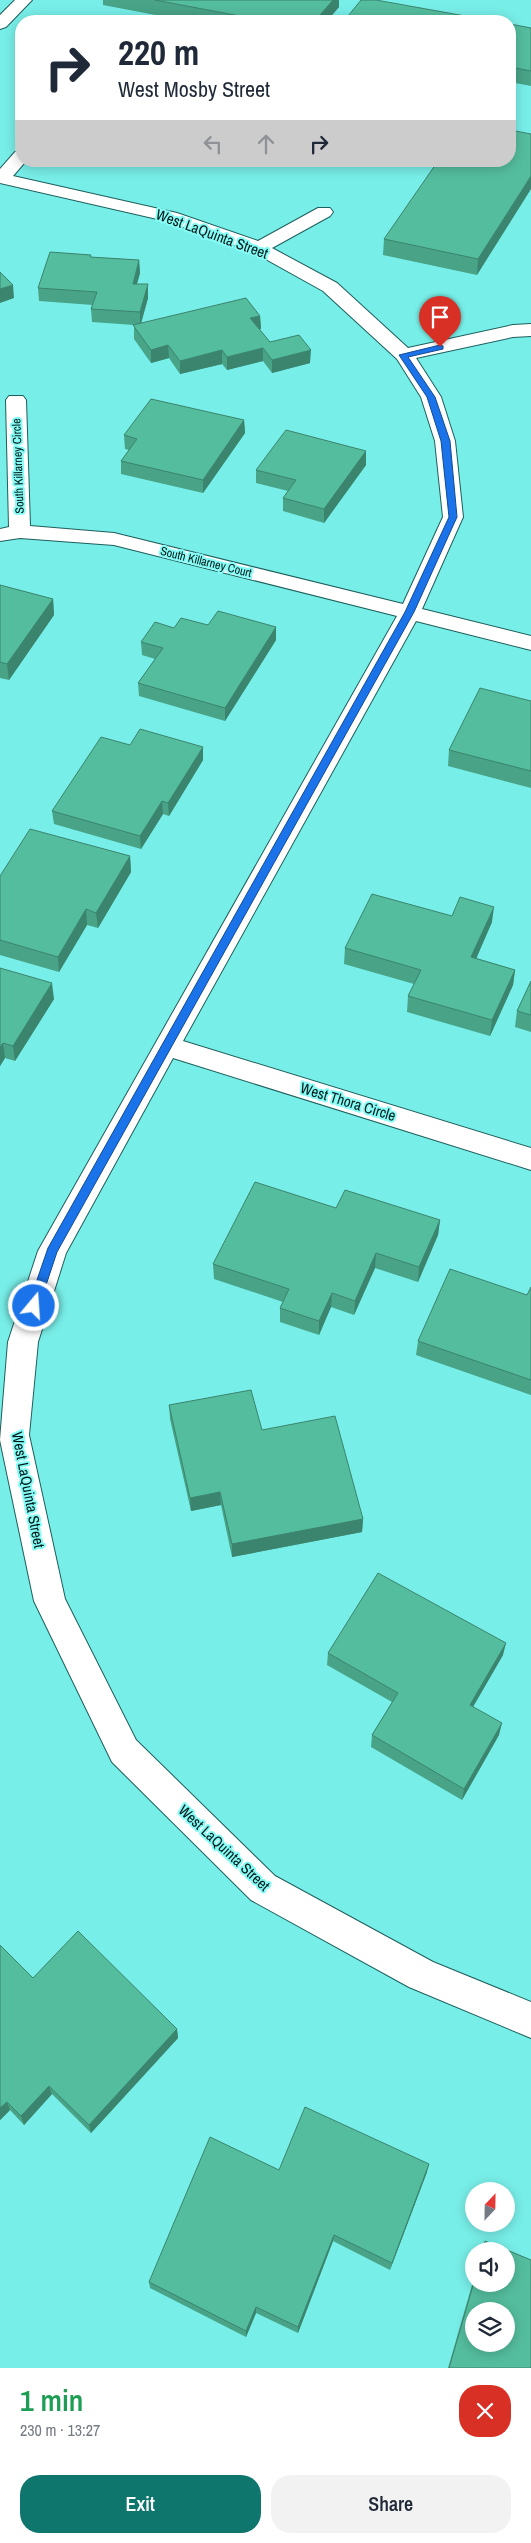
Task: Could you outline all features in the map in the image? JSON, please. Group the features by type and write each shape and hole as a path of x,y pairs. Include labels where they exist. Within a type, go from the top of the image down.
{"street":[{"path":"0,24 24,0"},
{"path":"0,178 15,162"},
{"name":"West LaQuinta Street","path":"0,178 171,217 259,248 330,287 404,355 431,397 445,441 453,517 410,612 52,1251 22,1342 7,1436 50,1601 124,1751 263,1888 421,1975 531,2020"},
{"path":"259,248 324,212"},
{"path":"404,355 513,331 531,330"},
{"name":"South Killarney Circle","path":"10,534 16,400"},
{"name":"South Killarney Court","path":"10,534 114,539 531,643"},
{"name":"West Thora Circle","path":"166,1046 531,1158"}],"building":[{"path":"155,0 333,0 320,15 234,15"},
{"path":"361,0 376,0 460,15 349,15"},
{"path":"516,25 531,28 531,71 516,68"},
{"path":"516,131 531,134 531,176 478,259 384,239 434,167 516,167"},
{"path":"50,252 139,260 133,284 148,284 140,312 91,309 97,292 38,288"},
{"path":"0,272 13,285 0,289"},
{"path":"246,298 260,316 250,318 270,342 299,335 311,350 272,360 263,348 227,357 222,350 180,361 168,345 151,350 133,325"},
{"path":"151,399 244,420 203,480 121,461 137,439 124,435"},
{"path":"286,430 366,451 324,509 283,498 296,480 256,470"},
{"path":"0,585 53,599 7,664 0,662"},
{"path":"218,611 276,627 225,708 138,683 163,648 141,642 155,622 174,628 181,618 208,625"},
{"path":"480,688 531,701 531,771 449,750"},
{"path":"140,729 203,747 168,803 162,801 140,836 52,811 101,737 130,745"},
{"path":"30,829 130,856 96,913 86,909 58,957 0,940 0,876"},
{"path":"372,894 452,916 460,897 494,907 471,957 515,970 492,1020 408,996 421,970 345,948"},
{"path":"0,968 52,983 13,1046 3,1043 0,1047"},
{"path":"531,981 531,1015 517,1011"},
{"path":"255,1182 336,1208 345,1190 440,1220 419,1267 376,1253 355,1301 332,1293 319,1321 280,1308 289,1289 213,1264"},
{"path":"450,1269 527,1295 531,1287 531,1380 418,1341"},
{"path":"251,1390 262,1430 335,1416 363,1519 232,1544 220,1492 190,1498 169,1405"},
{"path":"378,1573 506,1643 470,1705 502,1723 464,1789 372,1735 398,1693 328,1653"},
{"path":"78,1931 177,2029 89,2125 49,2086 21,2116 7,2102 0,2108 0,1945 33,1978"},
{"path":"305,2107 429,2164 392,2263 334,2235 298,2327 256,2307 246,2331 149,2282 210,2137 279,2170"},
{"path":"515,2253 531,2260 531,2368 449,2368 465,2313 465,2352 515,2352 515,2302 468,2302 471,2292 515,2292"}],"route":[{"path":"34,1306 52,1251 410,612 453,517 445,441 431,397 404,355 440,347"}]}
